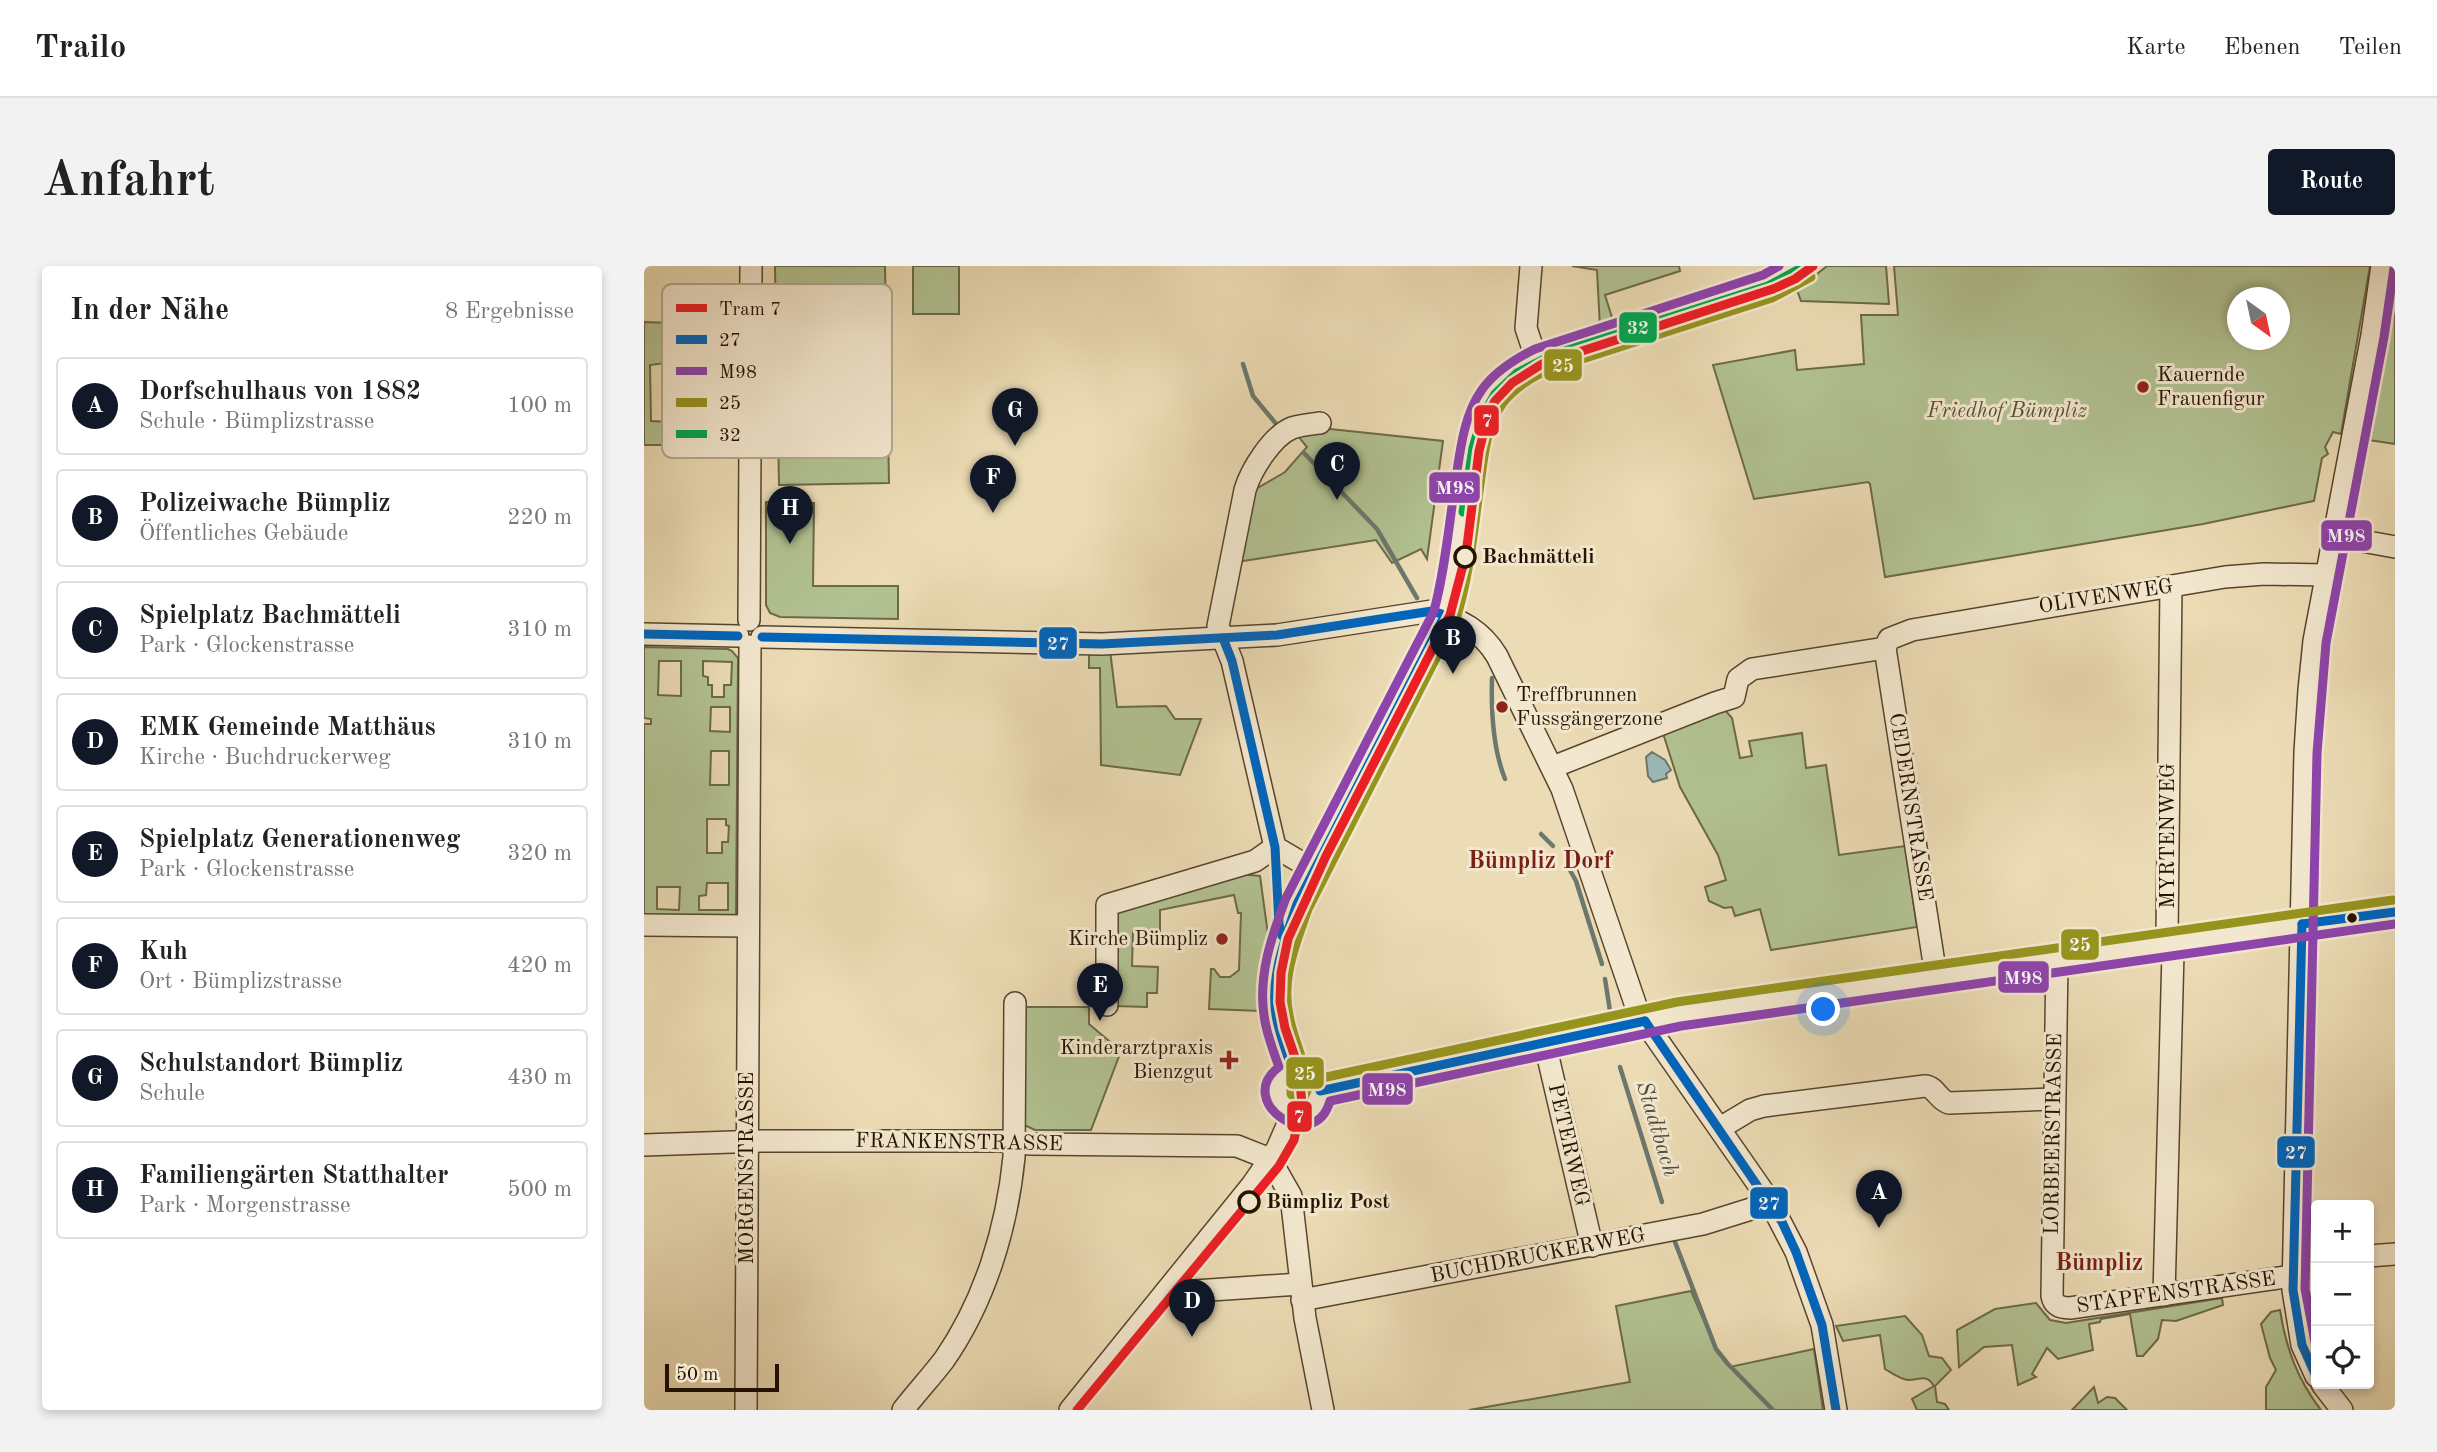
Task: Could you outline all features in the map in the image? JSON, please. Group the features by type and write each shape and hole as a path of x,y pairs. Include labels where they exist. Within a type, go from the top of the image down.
{"street":[{"name":"MORGENSTRASSE","path":"751,266 751,284"},
{"path":"1531,266 1526,328 1537,361"},
{"path":"1293,1072 1276,1013 1276,972 1297,904 1445,615 1452,590 1473,448 1489,402 1521,369 1537,361 1768,286 1805,266"},
{"path":"2311,1363 2299,1332 2293,1299 2305,752 2309,690 2314,641 2372,335 2382,266"},
{"path":"1314,870 1275,847 1232,661 1218,626 1250,475 1283,434 1295,427 1320,423"},
{"name":"MORGENSTRASSE","path":"746,1410 750,458"},
{"path":"2334,536 2395,547"},
{"name":"OLIVENWEG","path":"1563,764 1734,697 1738,679 1752,668 1887,644 1912,630 2171,586 2242,575 2326,575"},
{"name":"MYRTENWEG","path":"2164,1294 2172,952 2168,921 2171,586"},
{"path":"644,634 1080,645 1300,632 1427,611 1445,615 1475,629 1491,646 1563,764 1638,1012 1769,1200 1796,1252 1822,1325 1836,1410"},
{"name":"CEDERNSTRASSE","path":"1887,644 1936,976"},
{"path":"1107,1005 1107,905 1255,861 1275,847"},
{"path":"1320,1091 1645,1021 1936,976 2395,912"},
{"path":"644,925 748,926"},
{"name":"LORBEERSTRASSE","path":"2057,959 2052,1296 2059,1307"},
{"path":"903,1410 944,1359 982,1287 994,1254 1012,1179 1015,1003"},
{"name":"PETERWEG","path":"1545,1044 1592,1246"},
{"path":"1293,1072 1303,1072 1310,1074 1320,1091 1319,1098 1311,1109 1301,1113 1293,1112 1282,1105 1278,1091 1281,1080 1293,1072"},
{"path":"1720,1128 1764,1105 1925,1086 1931,1087 1942,1100 1949,1103 2053,1100"},
{"path":"1070,1410 1270,1159 1293,1112"},
{"name":"FRANKENSTRASSE","path":"644,1145 748,1141 1237,1146 1270,1159"},
{"path":"1270,1159 1287,1187 1294,1208 1301,1292 1323,1410"},
{"name":"BUCHDRUCKERWEG","path":"1165,1293 1301,1292 1592,1246 1718,1221 1769,1200"},
{"path":"2374,1256 2395,1254"},
{"name":"STAPFENSTRASSE","path":"2059,1307 2070,1308 2164,1294 2294,1270 2313,1263"},
{"path":"2326,1389 2342,1410"}],"green space":[{"path":"775,266 885,266 885,284 775,284"},
{"path":"913,266 959,266 959,314 913,314"},
{"path":"1572,266 1679,266 1680,271 1605,295 1614,324 1600,328 1597,270"},
{"path":"1827,266 1886,266 1889,304 1801,301 1797,290"},
{"name":"Friedhof Bümpliz","path":"1894,266 2370,266 2341,434 2333,432 2325,447 2328,454 2322,458 2314,501 2203,524 1885,577 1868,482 1754,499 1713,365 1795,350 1797,370 1864,364 1861,315 1898,315"},
{"path":"2392,266 2395,266 2395,444 2362,439 2385,327"},
{"path":"644,322 662,323 662,363 650,365 651,421 662,422 662,445 644,445"},
{"path":"1330,429 1443,441 1427,559 1421,549 1392,563 1376,540 1237,562 1256,489 1285,472 1307,447 1297,435"},
{"path":"779,458 889,458 889,483 779,485"},
{"path":"766,502 814,503 813,586 898,586 898,619 780,617 770,613 766,605"},
{"path":"644,647 728,649 738,658 736,916 644,918 644,724 651,724 651,719 644,718","holes":["659,661 681,661 681,696 658,695","703,661 732,662 731,685 724,685 724,697 712,697 712,685 708,685 708,677 703,676","711,707 730,707 730,732 710,731","711,751 729,751 729,785 710,785","707,819 726,819 726,825 729,826 728,842 722,842 722,853 707,853","707,883 728,883 728,910 699,910 699,896 706,895","657,887 680,887 679,910 657,909"]},
{"path":"1089,650 1110,650 1117,707 1166,706 1175,719 1201,719 1180,775 1101,765 1100,668 1089,668"},
{"path":"1724,709 1732,718 1740,758 1752,756 1749,741 1802,733 1806,768 1826,765 1839,855 1905,846 1917,927 1771,950 1760,909 1735,916 1732,907 1724,908 1709,901 1705,887 1726,880 1718,855 1680,787 1662,730"},
{"path":"1240,874 1260,876 1269,942 1261,1011 1209,1009 1211,969 1220,977 1230,977 1239,970 1241,913 1238,913 1234,895 1160,910 1160,931 1133,931 1132,966 1158,967 1157,993 1147,993 1147,1007 1114,1006 1113,908"},
{"path":"1025,1007 1089,1007 1089,1024 1121,1051 1091,1130 1035,1130 1022,1124"},
{"path":"1691,1291 1716,1349 1730,1367 1814,1349 1823,1410 1469,1410 1630,1382 1616,1306"},
{"path":"2222,1298 2223,1305 2176,1321 2162,1320 2158,1339 2143,1356 2137,1356 2130,1314 2089,1324 2093,1350 2058,1359 2047,1348 2032,1374 2036,1377 2018,1385 2012,1345 1984,1347 1959,1367 1957,1330 1995,1309 2036,1303 2050,1320 2066,1323"},
{"path":"2280,1310 2294,1363 2305,1387 2321,1410 2266,1410 2266,1387 2276,1370 2261,1324 2271,1312"},
{"path":"1905,1316 1922,1335 1929,1356 1942,1358 1951,1370 1935,1386 1937,1402 1945,1404 1949,1410 1917,1410 1912,1399 1934,1386 1931,1382 1925,1378 1908,1380 1885,1369 1880,1335 1843,1341 1836,1326"},
{"path":"2094,1387 2098,1403 2107,1397 2115,1398 2127,1410 2072,1410"}],"water":[{"path":"1652,752 1665,760 1671,770 1666,774 1667,778 1653,782 1648,776 1646,757"}],"waterway":[{"name":"Stadtbach","path":"1243,364 1253,396 1277,425"},
{"name":"Stadtbach","path":"1304,453 1377,529 1417,598"},
{"name":"Stadtbach","path":"1492,678 1494,730 1505,779"},
{"name":"Stadtbach","path":"1541,834 1553,846"},
{"name":"Stadtbach","path":"1566,863 1576,881 1602,964"},
{"name":"Stadtbach","path":"1605,979 1610,1011"},
{"name":"Stadtbach","path":"1620,1067 1662,1202"},
{"name":"Stadtbach","path":"1675,1242 1716,1349 1773,1410"}],"tram line":[{"name":"7","path":"1077,1410 1279,1166 1294,1140 1302,1103 1298,1066 1285,1028 1280,1002 1281,973 1288,939 1326,856 1450,615 1466,554 1479,451 1489,412 1495,401 1512,383 1542,364 1773,289 1795,279 1813,266"}],"transit line":[{"name":"M98","path":"1779,266 1763,275 1535,349 1492,378 1475,401 1463,436 1434,611 1286,898 1271,941 1263,1000 1266,1028 1279,1067 1267,1081 1265,1095 1281,1118 1295,1124 1309,1124 1321,1117 1330,1101 1681,1026 2395,924"},
{"name":"32","path":"1463,512 1473,448 1482,417 1495,394 1517,373 1552,355 1768,286 1805,266"},
{"name":"M98","path":"2312,1326 2305,1289 2317,753 2326,643 2384,337 2394,268"},
{"name":"25","path":"1811,277 1772,298 1545,371 1522,385 1502,404 1492,424 1486,446 1467,572 1456,619 1308,909 1295,948 1288,975 1287,1002 1305,1073 1302,1080 1291,1089 1291,1094 1303,1100 1310,1084 1317,1079 1677,1002 2393,900"},
{"name":"27","path":"762,637 1102,644 1277,635 1432,611 1445,615 1297,904 1288,931 1277,972 1275,1001 1279,1029 1293,1072"},
{"name":"27","path":"644,634 738,636"},
{"name":"27","path":"1223,638 1232,661 1275,847 1282,936"},
{"name":"27","path":"2302,924 2395,912"},
{"name":"27","path":"2302,924 2293,1290 2302,1345 2311,1365"},
{"name":"27","path":"1645,1021 1782,1222 1796,1252 1822,1325 1836,1410"},
{"name":"27","path":"1320,1091 1645,1021"}],"place":[{"name":"Kauernde Frauenfigur","path":"2143,387"},
{"name":"Schulstandort Bümpliz","path":"1015,446"},
{"name":"Spielplatz Bachmätteli","path":"1337,500"},
{"name":"Kuh","path":"993,513"},
{"name":"Familiengärten Statthalter","path":"790,544"},
{"name":"Bachmätteli","path":"1465,557"},
{"name":"Polizeiwache Bümpliz","path":"1453,674"},
{"name":"Treffbrunnen Fussgängerzone","path":"1502,707"},
{"name":"Kirche Bümpliz","path":"1222,939"},
{"name":"Spielplatz Generationenweg","path":"1100,1021"},
{"name":"Kinderarztpraxis Bienzgut","path":"1229,1060"},
{"name":"Bümpliz Post","path":"1249,1202"},
{"name":"Dorfschulhaus von 1882","path":"1879,1228"},
{"name":"EMK Gemeinde Matthäus","path":"1192,1337"}],"district":[{"name":"Bümpliz Dorf","path":"1540,862"},
{"name":"Bümpliz","path":"2099,1264"}]}
